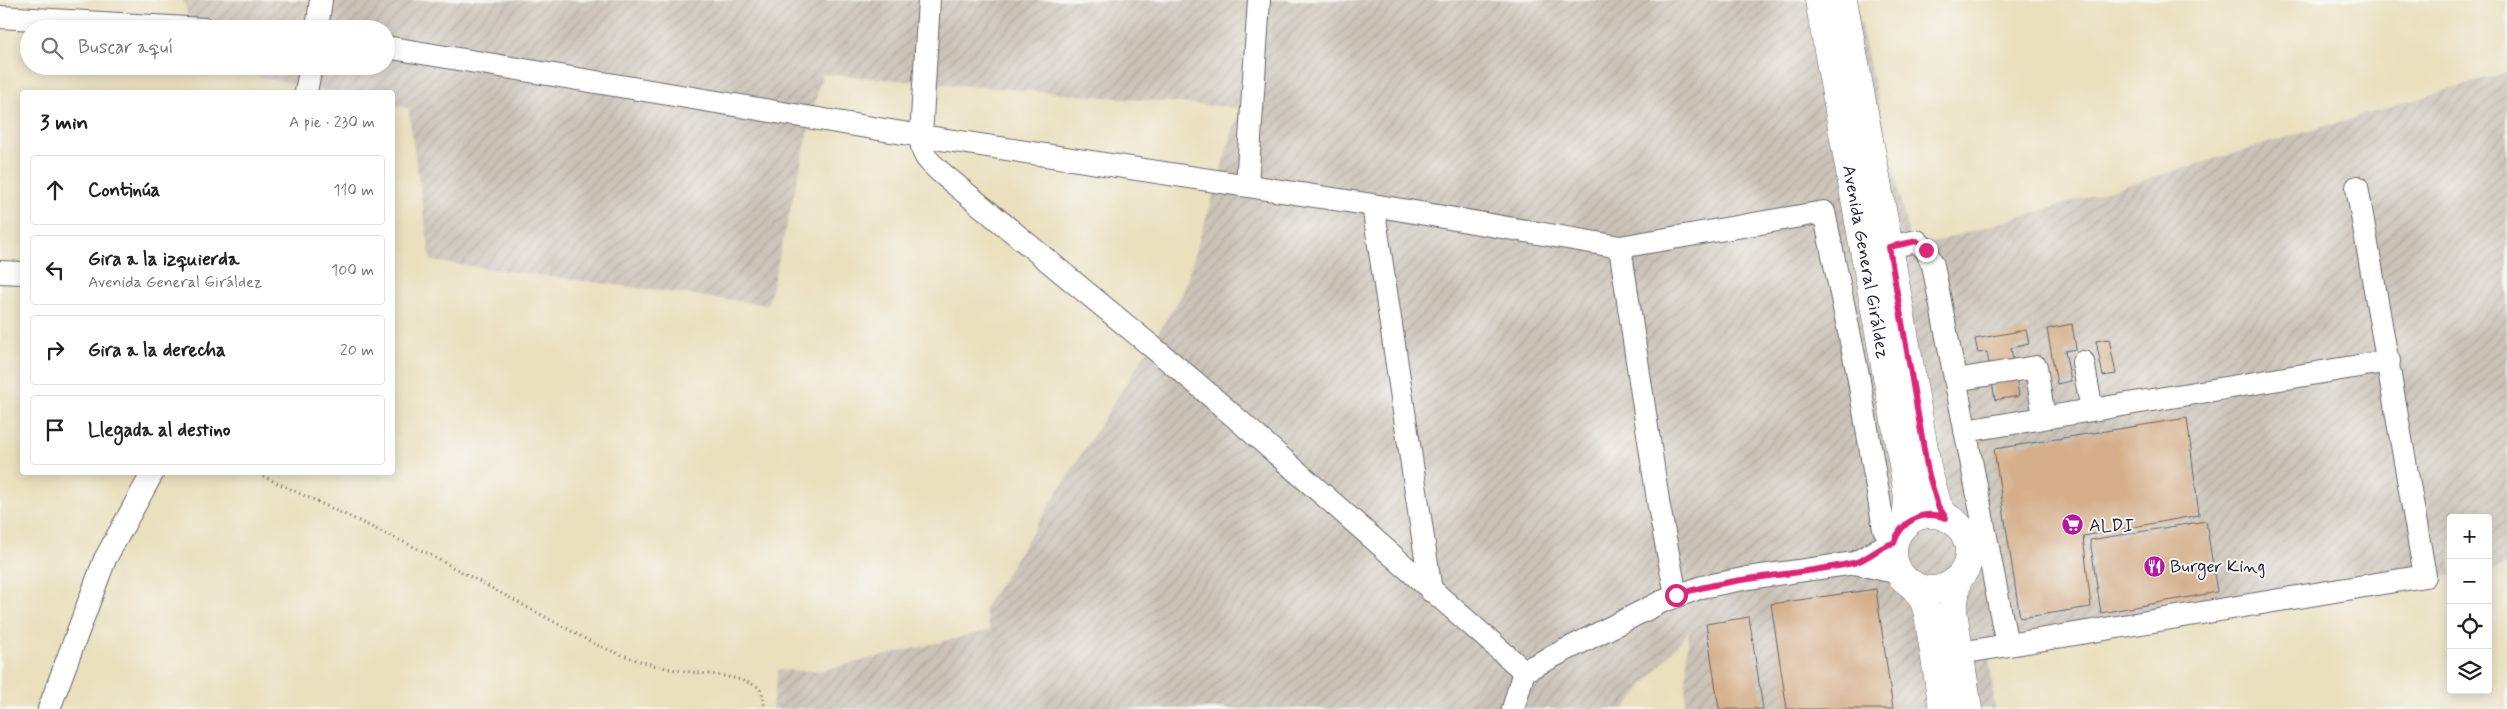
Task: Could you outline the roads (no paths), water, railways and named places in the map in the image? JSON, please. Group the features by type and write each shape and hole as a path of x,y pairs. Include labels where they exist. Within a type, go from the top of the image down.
{"main road":[{"name":"Avenida General Giráldez","path":"1819,0 1908,497 1892,536"},
{"name":"Avenida General Giráldez","path":"1842,0 1889,247 1928,472 1938,506 1946,518"},
{"path":"1943,709 1928,614 1924,601 1894,560 1892,536 1926,514 1946,518 1975,538 1967,562 1957,579 1953,611 1968,709"},
{"path":"1906,578 1923,589 1947,586 1957,579"}],"street":[{"path":"319,20 322,0"},
{"path":"929,0 921,136 921,150 924,156 945,176 1196,383 1524,671"},
{"path":"1246,186 1259,0"},
{"path":"0,16 63,20"},
{"path":"395,48 921,136 1373,205 1620,247 1824,212 1892,536 1855,563"},
{"path":"306,90 309,75"},
{"path":"1960,653 2425,576 2389,361 2357,187"},
{"path":"1373,205 1431,591"},
{"path":"1889,247 1917,241 1926,250 1933,265 1964,431 1975,538 1992,564 2006,645"},
{"path":"1620,247 1659,508 1676,595"},
{"path":"0,272 20,273"},
{"path":"1964,431 2389,361"},
{"path":"2083,362 2092,410"},
{"path":"1955,380 2036,367 2044,418"},
{"path":"49,709 105,559 151,475"},
{"path":"1513,709 1524,671 1676,595 1716,583 1855,563 1906,578"}],"place":[{"name":"ALDI","path":"2073,525"},
{"name":"Burger King","path":"2154,566"}]}
